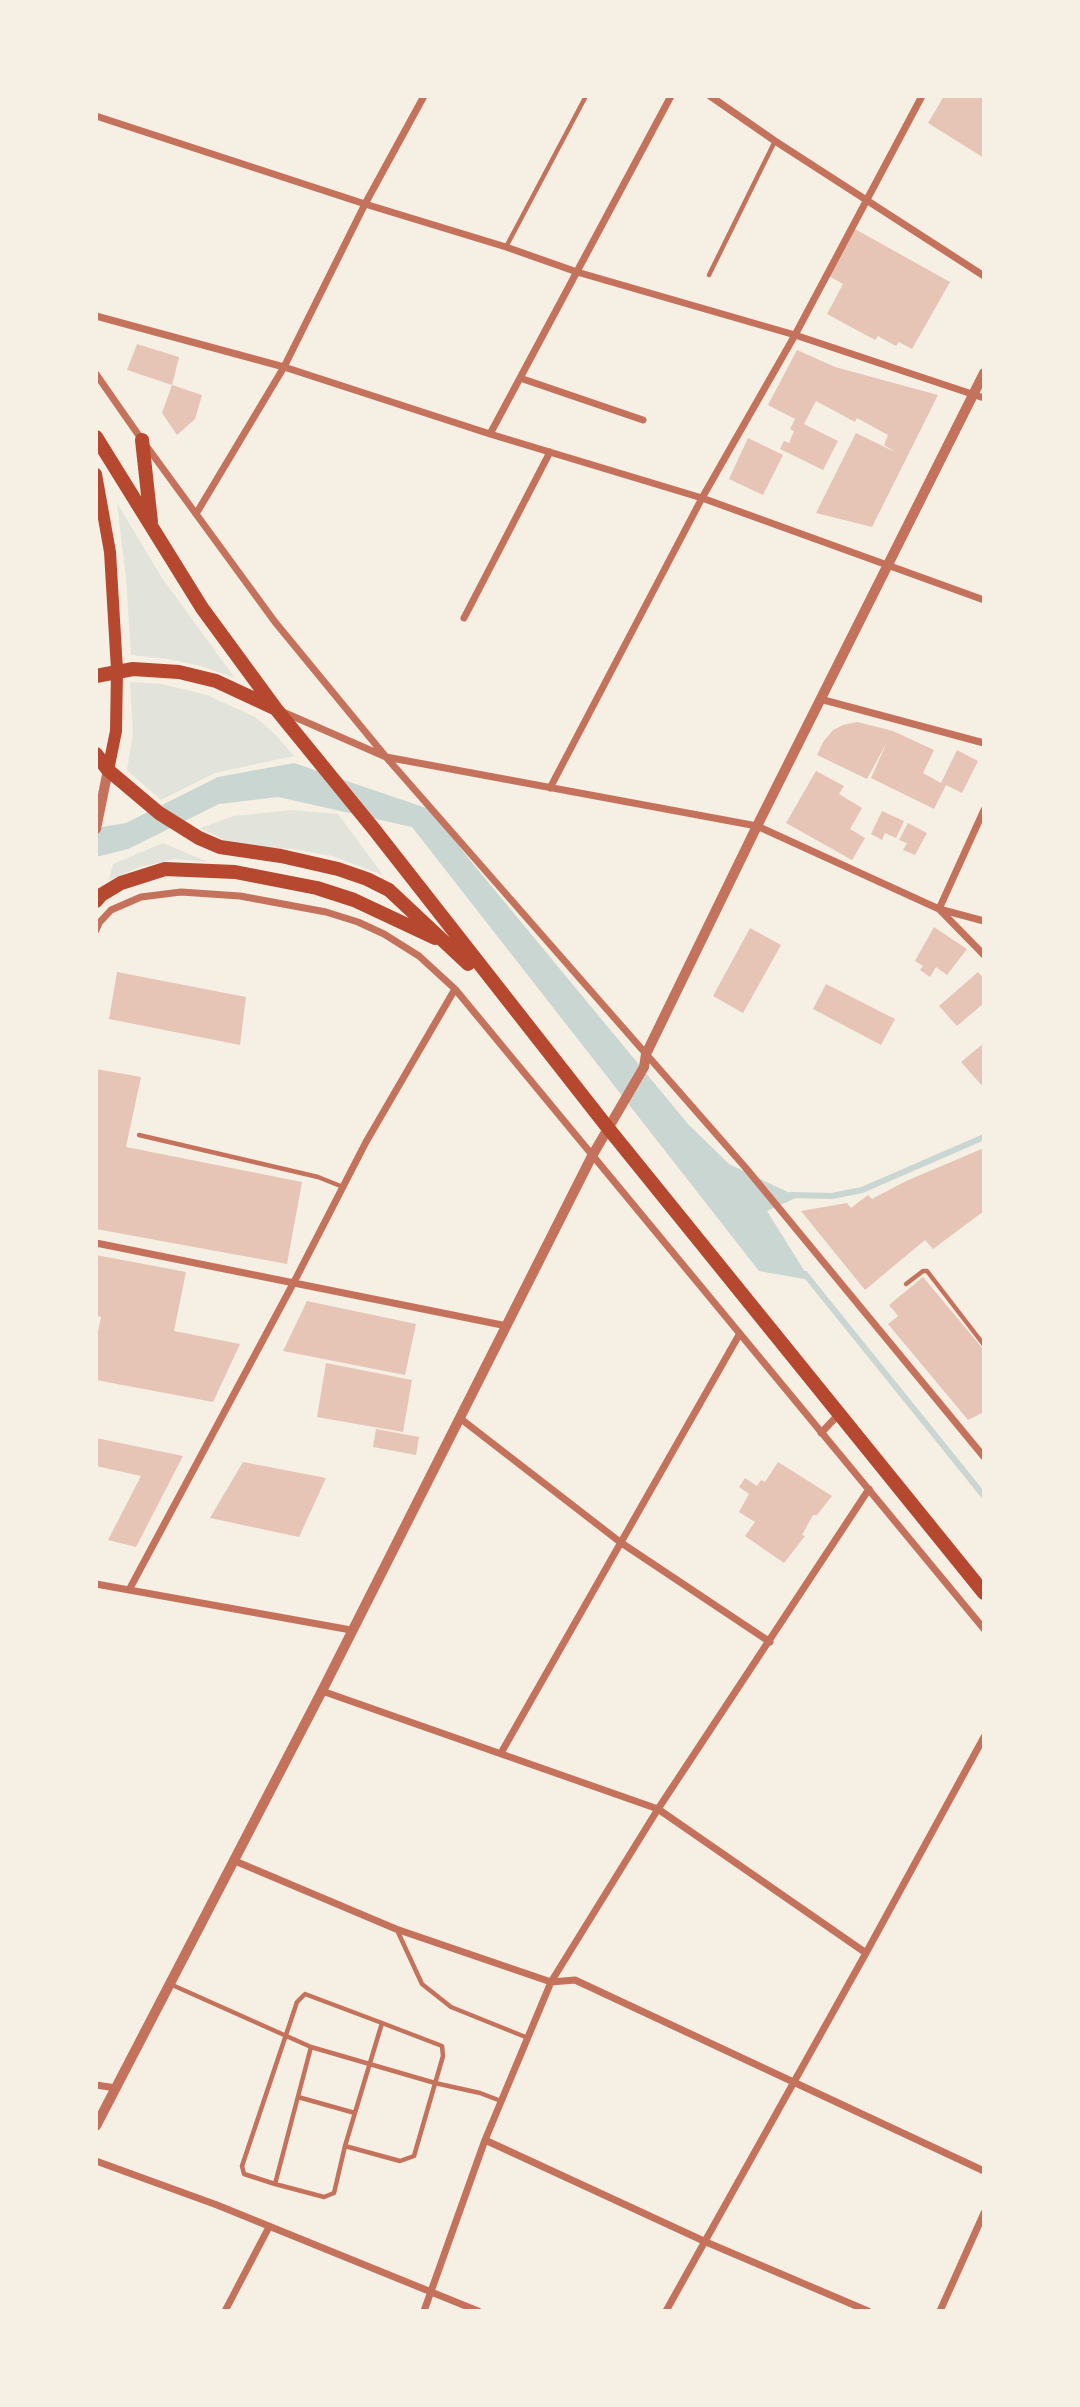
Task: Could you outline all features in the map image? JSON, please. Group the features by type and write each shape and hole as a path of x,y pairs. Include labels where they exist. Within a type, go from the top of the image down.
{"main road":[{"path":"96,437 202,608 276,709 373,828 608,1128 984,1593"},
{"path":"142,440 151,527"},
{"path":"96,474 110,552 117,670 116,731 108,770"},
{"path":"96,676 117,670 146,668 179,672 216,681 276,709"},
{"path":"96,754 108,770 166,818 199,838 219,847 281,856 338,869 389,890 503,996"},
{"path":"96,901 121,883 165,869 235,872 317,888 354,900 448,944"}],"street":[{"path":"196,514 284,367 365,204 424,96"},
{"path":"490,434 671,96"},
{"path":"710,96 984,276"},
{"path":"550,788 702,498 795,335 922,96"},
{"path":"96,116 577,272 795,335 978,396"},
{"path":"96,324 100,317 284,367 490,434 702,498 984,600"},
{"path":"96,2126 235,1861 592,1156 644,1067 646,1054 820,699 978,396 984,373"},
{"path":"96,374 275,622 386,757 745,1167 984,1457"},
{"path":"520,378 643,420"},
{"path":"464,618 550,452"},
{"path":"820,699 984,743"},
{"path":"276,709 386,757 757,826 939,909 984,921"},
{"path":"96,829 108,770"},
{"path":"939,909 984,810"},
{"path":"96,930 111,911 129,901 159,893 181,892 276,901 326,912 384,934 419,956 455,989 984,1629"},
{"path":"939,909 984,955"},
{"path":"129,1590 366,1142 455,989"},
{"path":"96,1242 507,1326"},
{"path":"501,1754 739,1335"},
{"path":"821,1433 838,1415"},
{"path":"461,1419 620,1542 770,1642"},
{"path":"424,2311 485,2140 551,1982 658,1809 869,1489"},
{"path":"96,1584 351,1630"},
{"path":"322,1690 658,1809 866,1953"},
{"path":"666,2311 984,1737"},
{"path":"235,1861 396,1929 551,1982 575,1980 984,2171"},
{"path":"96,2085 116,2088"},
{"path":"485,2140 706,2242 868,2311"},
{"path":"96,2161 217,2205 478,2311"},
{"path":"940,2311 984,2213"},
{"path":"225,2311 269,2227"}],"lane":[{"path":"506,247 586,96"},
{"path":"709,275 775,141"},
{"path":"139,1135 318,1177 343,1187"},
{"path":"906,1284 927,1272 984,1345"},
{"path":"396,1929 422,1984 451,2007 529,2038"},
{"path":"169,1984 311,2047 435,2083 480,2093 502,2102"},
{"path":"345,2146 400,2161 414,2156 443,2056 442,2046 382,2023 305,1994 297,2002 284,2036 242,2166 244,2175 324,2197 334,2193 345,2146 382,2023"},
{"path":"275,2184 311,2047"},
{"path":"298,2097 355,2113"}],"shaded area":[{"path":"117,503 162,578 235,678 201,666 131,655"},
{"path":"130,682 162,684 207,695 255,717 274,733 294,756 215,773 161,800 127,770 133,733"},
{"path":"294,763 432,810 469,859 688,1124 729,1164 798,1197 767,1211 810,1280 759,1271 412,827 278,797 219,804 128,849 96,857 96,828 126,823 218,777"},
{"path":"291,810 338,814 383,875 332,856 293,849 252,846 224,840 200,828 234,816"},
{"path":"163,843 208,862 174,859 140,867 109,880 113,864"}],"building":[{"path":"944,96 984,96 984,158 928,123"},
{"path":"855,229 950,282 912,349 899,342 896,346 878,336 875,340 827,314 843,284 829,276"},
{"path":"137,344 179,357 172,385 127,370"},
{"path":"797,350 835,367 938,395 872,527 816,513 856,433 897,453 884,445 888,435 857,418 855,422 816,401 804,424 838,441 823,470 780,449 784,441 789,443 794,431 790,429 795,419 768,405"},
{"path":"172,385 202,395 195,419 177,435 162,413"},
{"path":"748,438 783,455 763,495 729,479"},
{"path":"857,722 893,731 934,750 923,773 941,783 957,750 978,761 962,793 946,785 934,809 871,778 887,742 867,779 817,755 833,730"},
{"path":"816,771 844,786 839,794 862,808 850,829 865,838 852,860 786,823"},
{"path":"882,811 904,821 896,838 885,833 882,840 871,834"},
{"path":"908,823 927,833 915,855 903,850 907,843 899,840"},
{"path":"934,927 967,949 947,975 936,967 930,977 920,970 923,966 915,961"},
{"path":"750,928 781,945 743,1013 713,996"},
{"path":"117,972 246,997 240,1045 109,1019"},
{"path":"978,972 984,979 984,1003 957,1026 939,1006"},
{"path":"826,984 895,1019 881,1045 813,1009"},
{"path":"984,1043 984,1088 961,1062"},
{"path":"96,1069 141,1077 126,1147 302,1182 287,1264 96,1229"},
{"path":"984,1148 984,1211 933,1249 925,1240 865,1290 801,1211 847,1203 851,1208 868,1195 872,1199 906,1181"},
{"path":"96,1255 186,1272 174,1331 240,1344 213,1402 96,1380 96,1341 101,1317 96,1316"},
{"path":"923,1277 984,1350 984,1412 968,1420 888,1324 898,1316 889,1305"},
{"path":"307,1301 416,1324 405,1375 283,1351"},
{"path":"326,1363 412,1380 403,1432 317,1417"},
{"path":"376,1429 419,1437 416,1455 373,1447"},
{"path":"96,1438 183,1456 136,1547 108,1540 141,1476 96,1466"},
{"path":"243,1462 326,1478 299,1537 210,1518"},
{"path":"778,1462 832,1496 817,1515 813,1515 802,1535 805,1536 784,1563 745,1536 755,1522 739,1512 749,1494 739,1487 745,1478 757,1486 761,1480 765,1482"}],"waterway":[{"path":"791,1195 832,1196 862,1190 984,1137"},
{"path":"805,1274 984,1496"}]}
